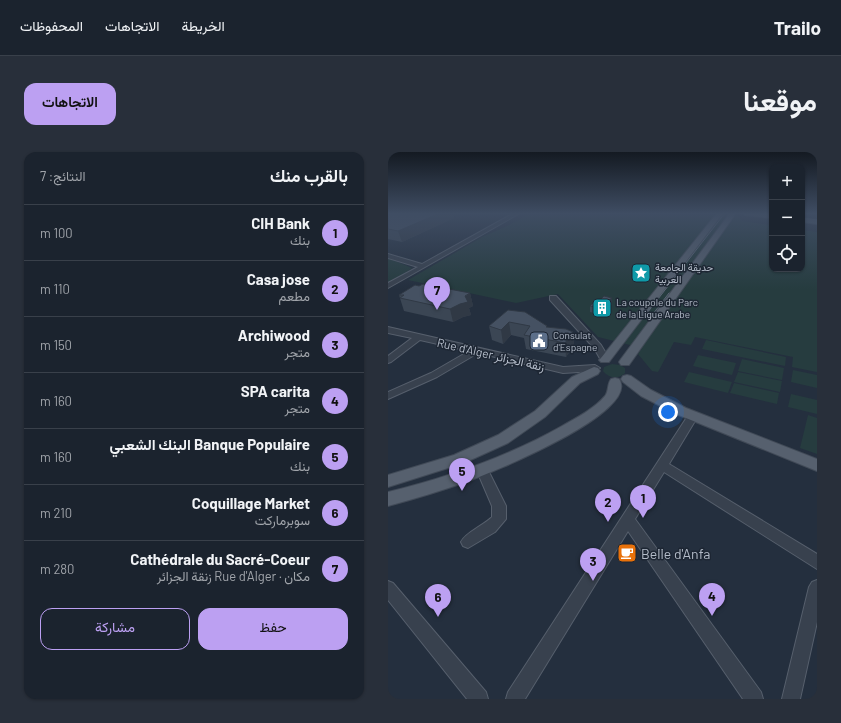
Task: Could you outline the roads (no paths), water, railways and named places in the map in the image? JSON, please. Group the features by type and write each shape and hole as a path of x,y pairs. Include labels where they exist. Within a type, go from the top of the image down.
{"main road":[{"path":"388,481 459,460 503,439 540,414 576,380 595,370 598,364 605,360 698,239"},
{"path":"625,362 714,239"},
{"path":"388,499 429,489 483,471 542,444 582,420 601,407 612,396 621,380 632,375 633,371 631,366 625,362 605,360"},
{"path":"595,370 596,376 601,379 621,380 693,416 817,465"}],"street":[{"path":"388,286 420,265 471,239"},
{"path":"388,256 420,265"},
{"path":"554,298 598,347 605,360"},
{"name":"Rue d'Alger زنقة الجزائر","path":"388,330 563,370 595,370"},
{"path":"388,360 419,337"},
{"path":"388,396 434,375 476,350"},
{"path":"515,699 693,416"},
{"path":"662,465 817,562"},
{"path":"468,542 490,528 499,519 499,506 483,471"},
{"path":"628,520 754,699"},
{"path":"791,699 817,587"},
{"path":"388,588 479,699"}],"tram line":[{"path":"647,313 705,239"},
{"path":"653,314 669,293"}],"place":[{"name":"حديقة الجامعة العربية","path":"641,273"},
{"name":"La coupole du Parc de la Ligue Arabe","path":"602,308"},
{"name":"Cathédrale du Sacré-Coeur","path":"437,310"},
{"name":"Consulat d'Espagne","path":"539,341"},
{"name":"Banque Populaire البنك الشعبي","path":"462,491"},
{"name":"CIH Bank","path":"643,518"},
{"name":"Casa jose","path":"608,522"},
{"name":"Belle d'Anfa","path":"627,553"},
{"name":"Archiwood","path":"593,581"},
{"name":"SPA carita","path":"712,616"},
{"name":"Coquillage Market","path":"438,617"}]}
